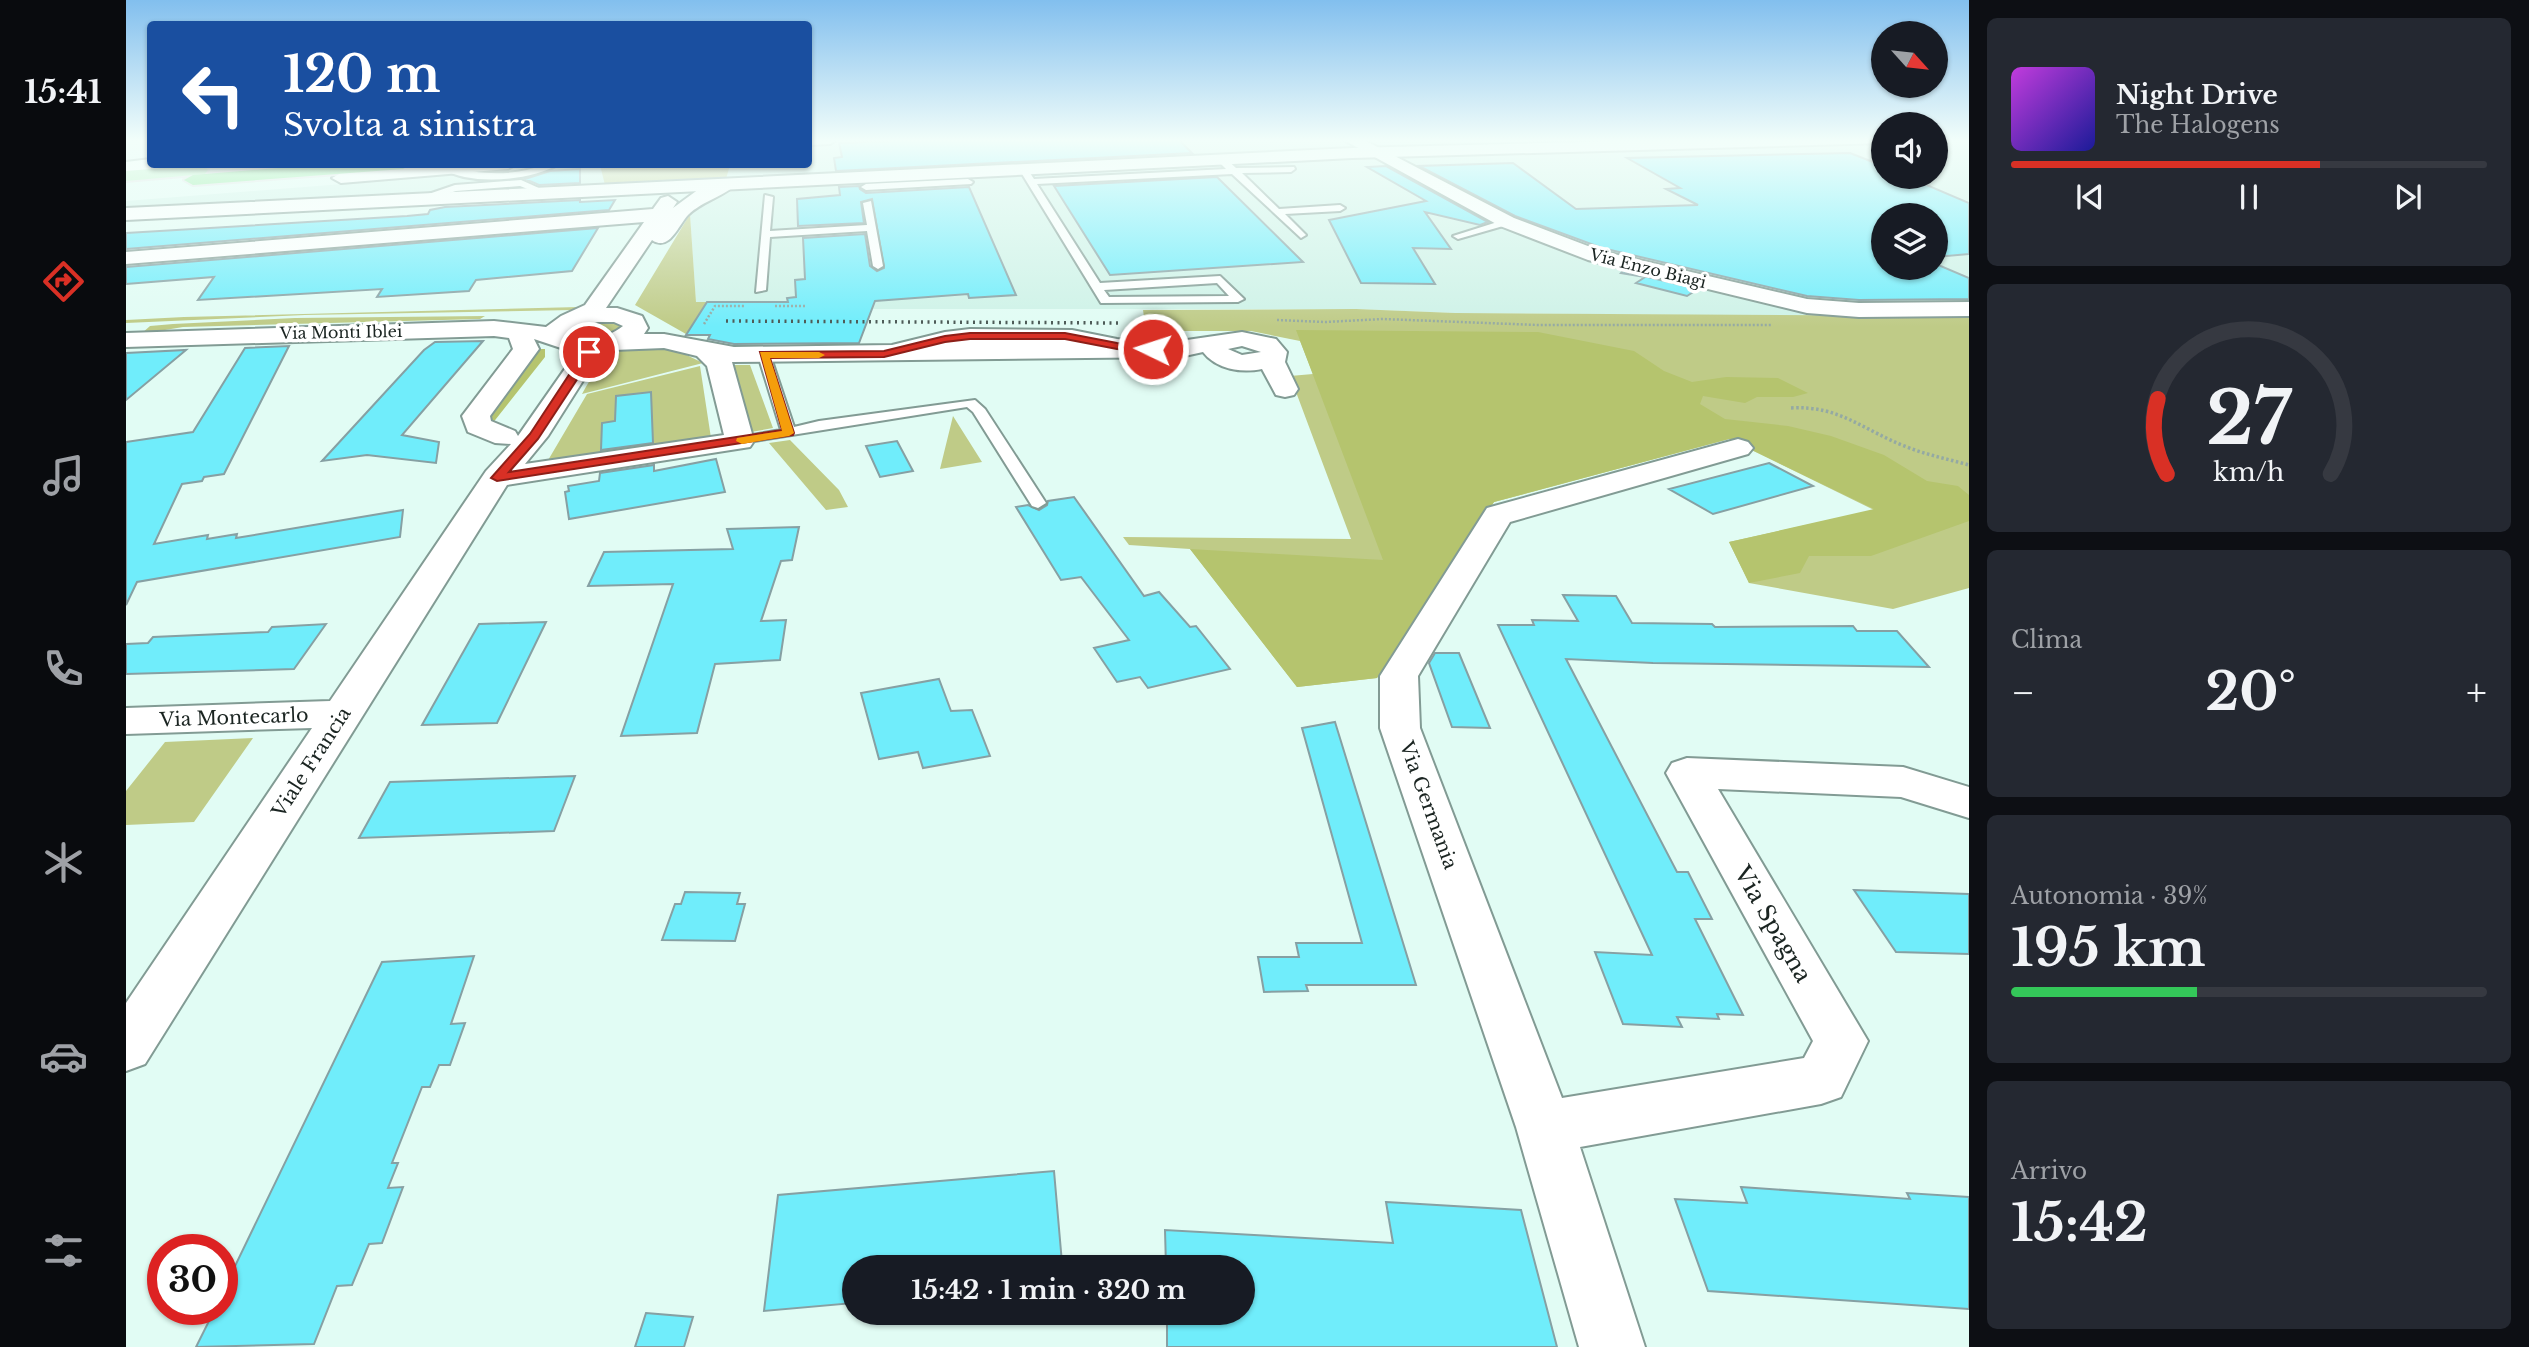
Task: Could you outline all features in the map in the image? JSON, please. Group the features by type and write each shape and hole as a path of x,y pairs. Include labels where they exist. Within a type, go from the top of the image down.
{"street":[{"path":"126,214 363,202"},
{"path":"126,258 634,217 670,202"},
{"path":"556,339 554,333 562,325 593,310 675,202"},
{"path":"629,319 623,302 671,220 676,202"},
{"name":"Via Enzo Biagi","path":"1468,202 1546,239 1595,256 1799,305 1859,310 1969,309"},
{"path":"497,478 740,441 719,362 697,344 629,319 598,315 579,318"},
{"name":"Viale Francia","path":"126,1048 497,478 534,436 585,356 633,332 636,328 629,319"},
{"path":"505,437 478,426 477,416 526,349 520,334 511,330"},
{"name":"Via Monti Iblei","path":"126,340 340,332 511,330 579,345 649,340 697,344 764,355 893,353 945,339 970,336 1065,336 1117,346 1153,349 1224,349 1273,371"},
{"name":"Viale Francia","path":"497,478 505,437 558,357 561,346 556,339"},
{"name":"Via Germania","path":"1612,1347 1545,1127 1401,728 1399,676 1499,515 1738,448"},
{"name":"Via Montecarlo","path":"126,721 341,714"},
{"name":"Via Spagna","path":"1545,1127 1821,1080 1841,1041 1687,774 1903,782 1969,803"}],"lane":[{"path":"760,290 768,202"},
{"path":"868,202 878,266"},
{"path":"1043,202 1096,287 1105,301 1238,299 1220,279 1096,287"},
{"path":"1266,202 1301,235"},
{"path":"1282,202 1292,211"},
{"path":"1277,212 1340,208"},
{"path":"1458,236 1507,222"},
{"path":"765,234 872,228"},
{"path":"764,355 789,433"},
{"path":"740,441 819,425 970,403 978,409 1038,503"}],"path":[{"path":"697,344 715,306 736,306"},
{"path":"1266,319 1325,322 1383,318 1538,325 1772,324"},
{"path":"1791,408 1809,405 1832,410 1905,446 1969,465"}],"shaded area":[{"path":"126,202 273,202 126,209"},
{"path":"706,202 1969,202 1969,315 1455,313 1356,309 814,309 814,304 784,302 696,302 690,214"}],"green space":[{"path":"690,214 696,302 707,302 686,334 635,305"},
{"path":"579,307 573,310 305,315 126,323 126,320 184,317"},
{"path":"1356,309 1455,313 1969,316 1969,588 1893,609 1749,583 1729,542 1874,510 1729,439 1494,502 1377,678 1297,687 1190,549 1129,545 1123,537 1351,539 1290,376 1313,374 1300,341 1251,331 1146,331 1143,310"},
{"path":"485,316 480,319 183,327 141,334 150,326 173,324 295,318"},
{"path":"585,322 616,322 621,327 619,331 599,338 570,336 569,330"},
{"path":"1296,330 1538,332 1634,351 1664,371 1692,382 1726,377 1778,378 1808,393 1793,397 1757,397 1745,403 1703,396 1700,404 1725,419 1788,426 1831,436 1884,455 1927,481 1958,486 1969,495 1969,521 1871,556 1809,556 1800,573 1749,583 1729,542 1874,509 1729,439 1494,502 1377,678 1297,687 1190,549 1383,560"},
{"path":"668,346 703,363 582,394 600,366 615,352 635,347"},
{"path":"532,349 545,349 545,357 492,424 487,418"},
{"path":"730,365 750,365 773,428 751,432"},
{"path":"700,366 711,438 547,462 587,394"},
{"path":"953,416 982,462 940,469"},
{"path":"790,440 839,490 848,507 826,510 769,443"},
{"path":"253,738 194,822 126,825 126,791 165,742"}],"building":[{"path":"544,202 614,202 609,210 126,249 126,233 407,216 428,214 430,210"},
{"path":"797,202 862,202 864,223 798,226"},
{"path":"872,202 975,202 1016,295 969,298 968,294 875,301 859,343 734,344 708,339 710,335 686,335 707,302 788,302 787,298 796,297 795,280 805,279 803,238 865,234 870,266 877,271 884,268"},
{"path":"1064,202 1242,202 1303,262 1110,275"},
{"path":"1422,202 1451,202 1488,222 1480,225 1425,212 1451,249 1413,248 1435,284 1361,283 1329,220"},
{"path":"1488,202 1566,202 1576,209 1698,205 1692,202 1966,202 1969,203 1969,254 1948,256 1948,203 1871,203 1871,280 1948,280 1948,269 1969,278 1969,299 1859,300 1807,296 1602,248 1515,216"},
{"path":"598,228 572,271 476,280 469,291 377,297 382,289 198,300 214,277 126,284 126,267"},
{"path":"1623,271 1698,289 1687,296 1636,283 1645,277 1621,273"},
{"path":"483,341 402,435 439,442 436,463 367,455 322,461 424,350 435,342"},
{"path":"289,346 224,474 182,484 154,544 208,535 207,539 237,534 236,538 403,510 400,537 137,582 126,605 126,442 193,432 245,348"},
{"path":"186,350 126,400 126,353"},
{"path":"651,392 653,443 601,450 602,423 615,421 616,396"},
{"path":"897,441 913,471 880,477 866,446"},
{"path":"716,459 725,492 569,519 565,492 569,491 568,486 599,481 600,473 654,465 654,471"},
{"path":"1769,463 1813,486 1713,514 1669,489"},
{"path":"1074,497 1144,596 1159,592 1190,627 1196,626 1230,669 1148,688 1140,677 1117,682 1094,648 1129,640 1081,577 1061,580 1016,507 1028,505 1039,510 1047,505 1048,501"},
{"path":"799,527 792,560 781,561 761,621 786,620 780,660 715,664 697,733 621,736 673,584 588,586 604,552 733,549 727,529"},
{"path":"1563,595 1616,596 1632,623 1712,624 1715,627 1853,626 1857,631 1897,631 1929,667 1566,659 1677,872 1688,872 1712,919 1695,919 1743,1015 1717,1014 1719,1019 1677,1017 1682,1027 1623,1024 1595,952 1652,955 1498,625 1534,625 1532,620 1578,621"},
{"path":"546,622 497,723 422,725 479,624"},
{"path":"326,624 294,669 126,674 126,644 148,643 153,637 268,632 272,627"},
{"path":"1435,653 1459,653 1490,728 1452,727 1429,663"},
{"path":"939,679 951,711 972,710 990,756 923,768 918,752 879,759 861,693"},
{"path":"1335,722 1416,985 1306,985 1308,991 1264,992 1258,957 1299,957 1296,943 1362,943 1302,728"},
{"path":"575,776 554,831 359,838 390,782"},
{"path":"1854,890 1969,894 1969,954 1896,952"},
{"path":"685,892 740,893 737,904 745,904 735,941 662,940 675,904 681,904"},
{"path":"474,956 451,1024 465,1023 450,1065 439,1065 430,1087 422,1087 392,1163 398,1163 388,1188 403,1187 382,1243 369,1244 352,1285 337,1286 314,1344 196,1347 207,1325 238,1325 238,1260 382,962"},
{"path":"1054,1171 1061,1255 842,1255 842,1304 764,1311 778,1195"},
{"path":"1741,1187 1910,1199 1907,1193 1969,1197 1969,1309 1708,1291 1675,1199 1747,1203"},
{"path":"1386,1202 1521,1210 1557,1347 1167,1347 1167,1325 1255,1325 1255,1255 1166,1255 1165,1230 1393,1243"},
{"path":"646,1313 693,1317 684,1347 635,1347"}],"railway":[{"path":"726,321 1121,323"}],"slow traffic":[{"path":"742,441 789,433 766,369 764,355 819,355"}],"route":[{"path":"589,352 534,436 497,478 789,433 766,369 764,355 884,354 945,339 970,336 1065,336 1117,346 1153,349"}]}
